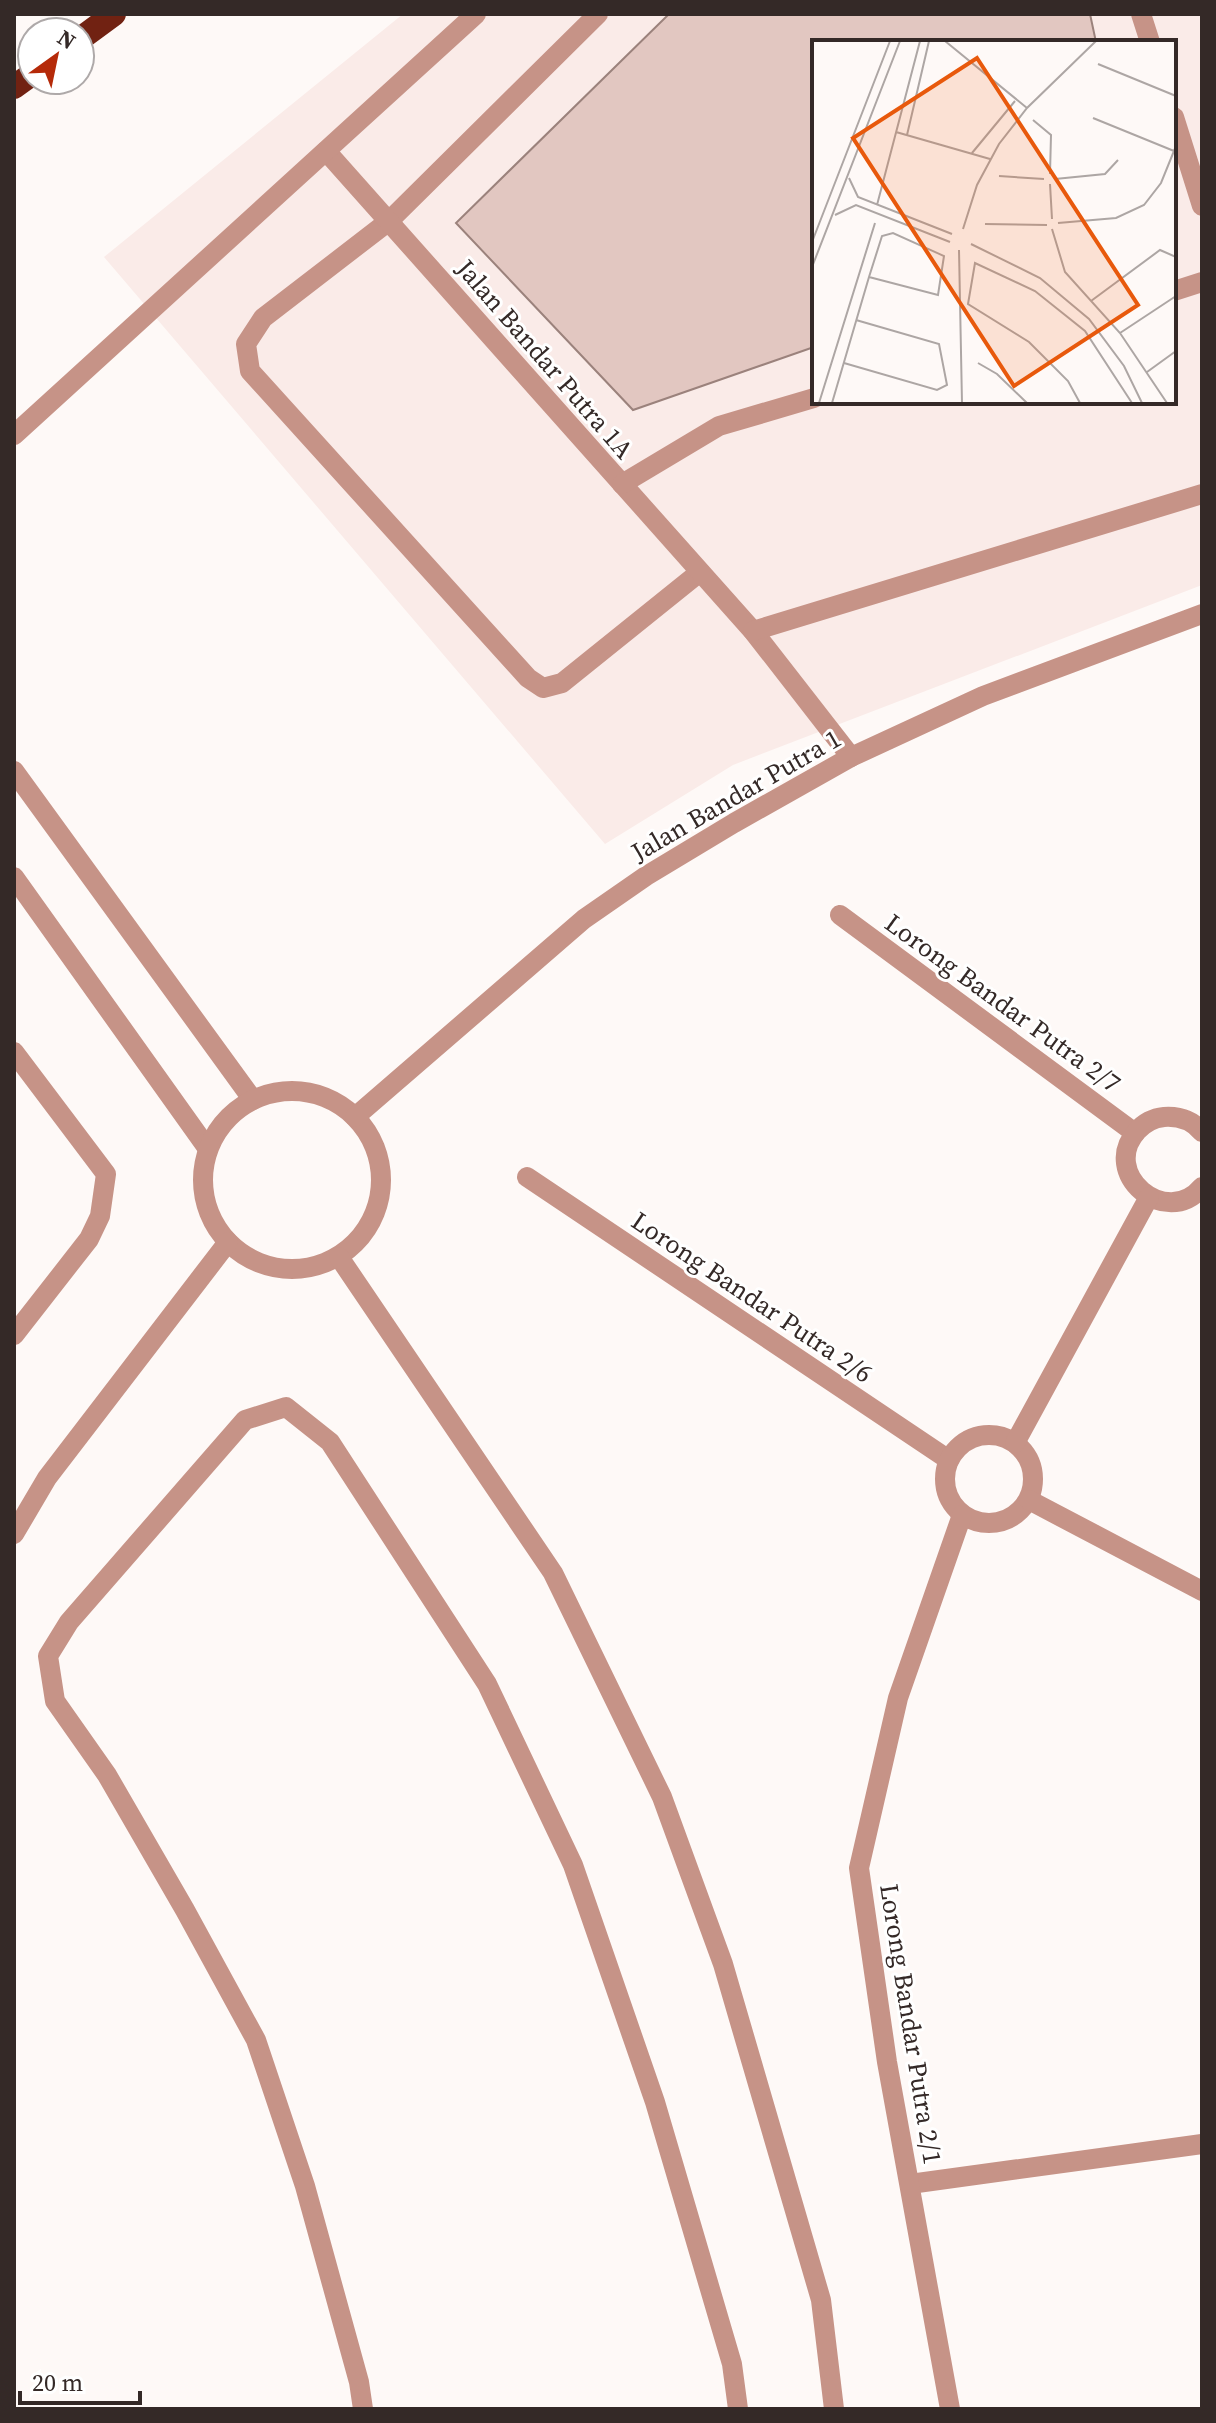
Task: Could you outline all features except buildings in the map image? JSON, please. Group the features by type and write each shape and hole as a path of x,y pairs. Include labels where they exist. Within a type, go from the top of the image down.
{"highway":[{"path":"96,27 114,14"}],"street":[{"path":"14,435 476,14"},
{"path":"598,14 389,221 263,318 246,344 250,371 528,678 543,688 562,683 700,572"},
{"path":"1141,14 1149,40"},
{"path":"1176,123 1202,206"},
{"name":"Jalan Bandar Putra 1A","path":"326,151 753,631 851,757"},
{"path":"1176,290 1202,282"},
{"path":"622,484 719,426 812,399"},
{"path":"753,631 1202,494"},
{"name":"Jalan Bandar Putra 1","path":"355,1117 584,919 646,876 851,757 983,696 1202,614"},
{"path":"14,771 253,1100"},
{"path":"14,877 208,1149"},
{"name":"Lorong Bandar Putra 2/7","path":"840,915 1135,1133"},
{"path":"14,1052 106,1174 100,1216 89,1239 14,1335"},
{"path":"279,1092 307,1093 333,1101 355,1117 371,1139 380,1165 381,1192 374,1218 359,1240 339,1257 311,1268 281,1269 252,1260 228,1242 213,1223 204,1199 202,1174 208,1149 219,1129 234,1112 253,1100 279,1092"},
{"path":"1201,1126 1172,1116 1158,1117 1145,1123 1135,1133 1128,1145 1126,1160 1129,1175 1149,1197 1175,1202 1188,1198 1202,1187"},
{"name":"Lorong Bandar Putra 2/6","path":"527,1177 949,1460"},
{"path":"1015,1443 1149,1197"},
{"path":"14,1534 47,1478 228,1242"},
{"path":"339,1257 553,1573 662,1797 723,1964 821,2300 834,2409"},
{"path":"363,2409 359,2382 305,2186 256,2040 115,1788 55,1701 48,1656 69,1622 245,1420 286,1407 330,1442 487,1684 573,1865 655,2102 732,2364 738,2409"},
{"path":"977,1436 1004,1437 1015,1443 1030,1463 1033,1476 1029,1500 1007,1520 992,1524 976,1522 952,1505 944,1487 949,1460 955,1450 977,1436"},
{"path":"1029,1500 1202,1591"},
{"name":"Lorong Bandar Putra 2/1","path":"950,2409 887,2062 859,1868 898,1698 962,1515"},
{"path":"910,2184 1202,2144"}],"shaded area":[{"path":"403,14 1202,14 1202,585 733,765 605,844 104,257"}]}
